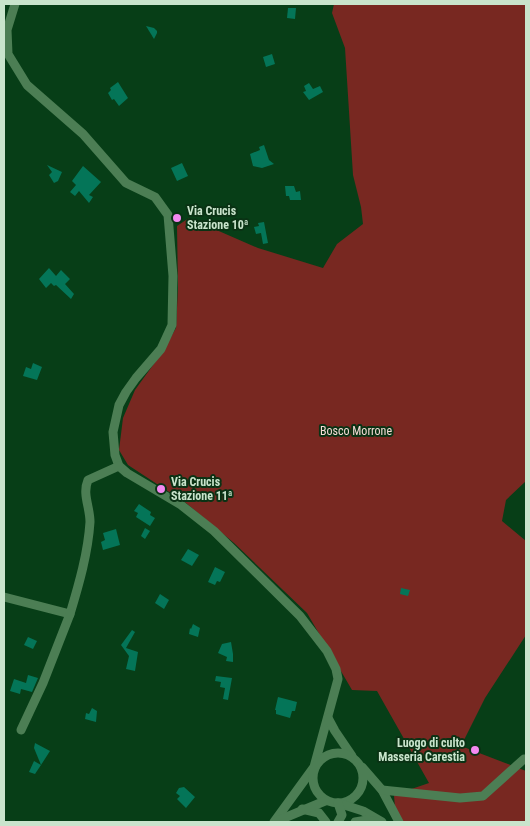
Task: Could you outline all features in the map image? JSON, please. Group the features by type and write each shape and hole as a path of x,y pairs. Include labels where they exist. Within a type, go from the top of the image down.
{"street":[{"path":"15,4 7,30 8,54 27,85 83,134 126,183 155,197 168,215 173,276 172,325 161,349 136,378 119,405 113,432 114,455 119,466 127,473 181,505 214,531 300,616 327,651 338,679 312,775 314,782 320,796 325,800 363,811 381,822"},
{"path":"21,730 43,683 70,614 82,575 90,521 85,487 88,480 119,466"},
{"path":"4,597 70,614"},
{"path":"328,718 362,770 362,787 353,798 338,803"},
{"path":"275,822 314,767 323,757 337,752 345,753 356,761 382,790 399,822"},
{"path":"382,790 460,798 483,796 524,759 526,760"},
{"path":"275,822 325,800"},
{"path":"338,803 342,815 338,822"},
{"path":"302,809 319,813 326,822"},
{"path":"355,822 367,820 381,822"}],"green space":[{"name":"Bosco Morrone","path":"334,4 526,4 526,481 506,500 502,521 526,541 526,635 485,698 461,746 526,771 526,822 396,822 394,795 429,783 377,691 352,690 307,613 234,543 186,503 128,465 119,450 123,418 135,390 161,354 176,328 178,288 177,226 189,218 258,248 323,268 337,244 363,224 353,175 345,48 332,13"}],"building":[{"path":"288,8 296,8 295,19 287,18"},
{"path":"146,26 157,31 154,39"},
{"path":"272,54 275,64 266,67 263,57"},
{"path":"118,82 128,98 119,106 108,93 111,90 110,88"},
{"path":"309,83 313,89 320,86 323,92 309,100 303,92 306,91 304,86"},
{"path":"264,145 269,160 274,164 262,168 253,166 250,154 260,150 259,147"},
{"path":"182,163 188,176 177,181 171,168"},
{"path":"47,165 62,172 58,181 54,183 49,175 52,172"},
{"path":"83,166 101,182 89,195 93,197 89,203 79,191 75,196 70,192 76,185 72,181"},
{"path":"285,186 294,186 296,192 300,191 301,200 290,200 289,196 286,196"},
{"path":"264,222 268,243 263,244 261,233 256,234 254,227 259,226 258,223"},
{"path":"49,268 56,276 61,270 70,279 65,284 74,294 71,299 56,285 54,286 51,283 46,288 39,279"},
{"path":"33,363 42,367 37,380 23,376 26,367 31,369"},
{"path":"139,504 151,512 150,515 155,518 150,526 136,517 138,513 134,511"},
{"path":"145,528 150,531 145,539 141,536"},
{"path":"116,529 120,545 103,550 101,542 105,540 103,533"},
{"path":"188,549 199,555 192,566 181,560"},
{"path":"215,567 225,572 220,582 217,581 215,585 208,582"},
{"path":"401,588 410,590 408,596 400,594"},
{"path":"160,594 169,600 164,609 155,603"},
{"path":"193,624 200,628 198,637 189,634"},
{"path":"132,630 135,632 126,648 138,652 135,671 126,669 129,656 121,645"},
{"path":"28,637 37,641 33,649 24,645"},
{"path":"231,642 233,662 226,661 227,657 218,653 222,644"},
{"path":"28,675 38,678 32,692 21,689 20,694 10,691 14,679 26,683"},
{"path":"216,676 232,678 228,700 223,699 225,688 220,687 221,682 215,681"},
{"path":"278,697 297,702 295,711 292,711 290,718 276,714"},
{"path":"92,708 97,711 96,722 85,719 86,713 89,714"},
{"path":"35,743 50,751 41,765 34,748"},
{"path":"34,761 41,765 35,774 29,772"},
{"path":"184,787 195,797 186,808 177,799 180,796 176,793 179,788"}],"place":[{"name":"Via Crucis Stazione 10ª","path":"177,218"},
{"name":"Via Crucis Stazione 11ª","path":"161,489"},
{"name":"Luogo di culto Masseria Carestia","path":"475,750"}]}
